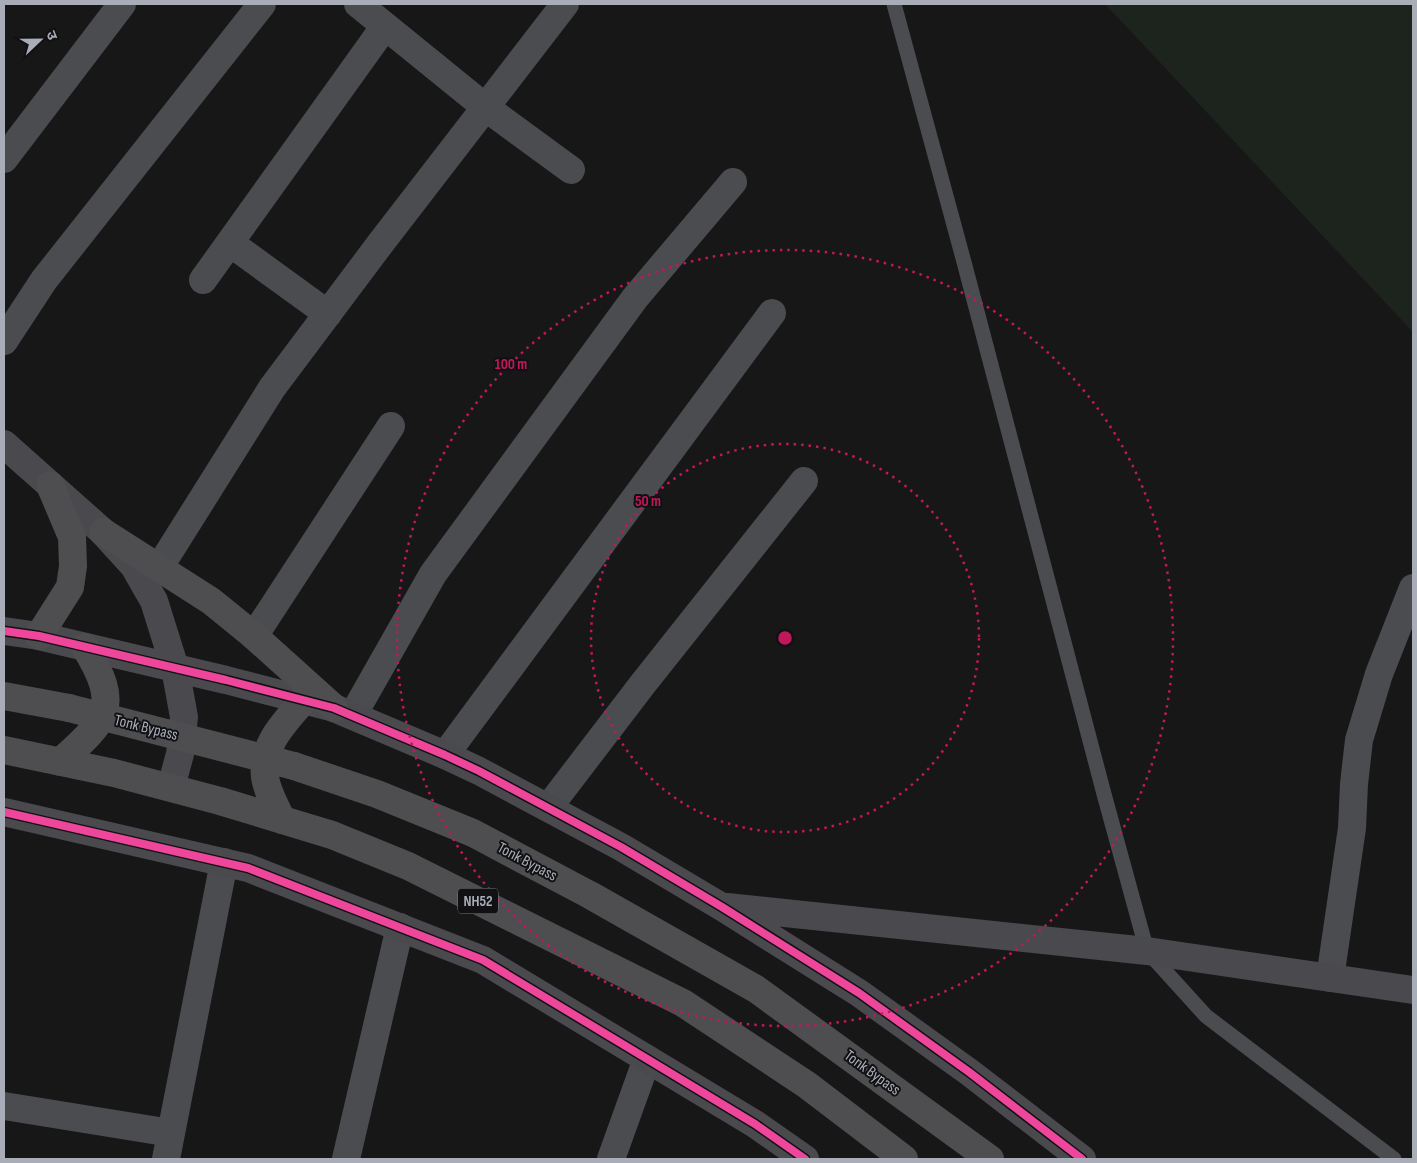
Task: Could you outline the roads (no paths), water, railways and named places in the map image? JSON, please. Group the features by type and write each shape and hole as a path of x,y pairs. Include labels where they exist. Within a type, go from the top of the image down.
{"highway":[{"path":"39,636 70,587 73,566 72,537 50,485"},
{"path":"103,532 210,601 343,711"},
{"path":"60,762 99,724 105,706 106,690 98,670 85,647"},
{"name":"Tonk Bypass","path":"4,696 69,708 294,766 377,794 473,833 590,894 756,989 990,1159"},
{"path":"282,820 265,776 266,761 270,745 279,730 304,700"},
{"name":"NH52","path":"4,750 171,787 332,835 408,866 683,1003 807,1085 904,1159"}],"street":[{"path":"4,159 122,4"},
{"path":"4,341 44,280 262,4"},
{"path":"358,4 485,107 571,170"},
{"path":"159,568 272,388 565,4"},
{"path":"203,280 385,26"},
{"path":"343,711 433,574 635,298 733,182"},
{"path":"230,243 328,314"},
{"path":"445,755 772,313"},
{"path":"254,636 391,426"},
{"path":"4,444 103,532 134,566 154,601 175,668 184,717 180,754 171,787"},
{"path":"548,808 642,685 804,481"},
{"path":"1330,978 1352,828 1359,740 1379,674 1413,588"},
{"path":"4,631 39,636 304,700 343,711 445,755 621,847 722,907 859,993 969,1072 1082,1159"},
{"path":"4,812 248,868 483,960 755,1124 805,1159"},
{"path":"4,1106 168,1146 224,862"},
{"path":"722,907 1147,951 1413,990"},
{"path":"346,1159 400,928"},
{"path":"611,1159 647,1059"}],"lane":[{"path":"894,4 1147,951 1206,1016 1394,1159"}]}
